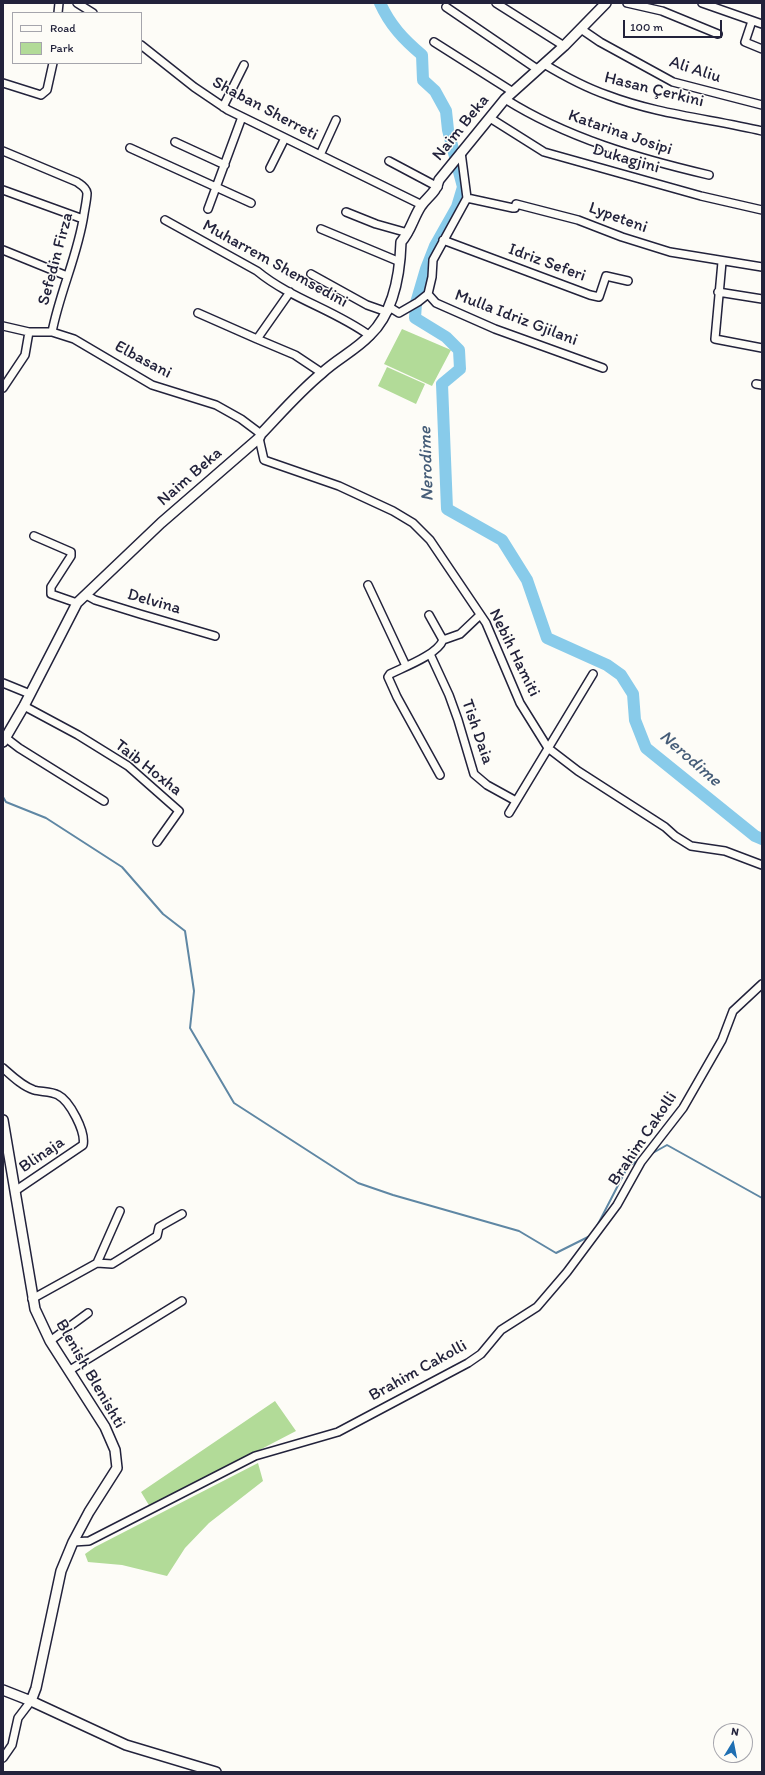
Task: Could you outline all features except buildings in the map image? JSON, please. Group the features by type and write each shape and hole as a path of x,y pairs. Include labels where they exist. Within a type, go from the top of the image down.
{"street":[{"path":"77,3 91,12"},
{"path":"496,3 564,46"},
{"name":"Naim Beka","path":"5,740 77,603 162,523 260,436 322,373 370,336 387,312 393,298 400,262 401,242 408,234 422,205 438,187 439,180 505,99 564,46 605,3"},
{"path":"627,3 662,11 718,34"},
{"path":"702,3 762,24"},
{"name":"Hasan Çerkini","path":"446,7 541,67 607,96 650,108 762,131"},
{"path":"752,21 745,42 762,50"},
{"name":"Ali Aliu","path":"581,29 600,42 673,82 762,105"},
{"name":"Naim Beka","path":"434,42 513,92"},
{"name":"Shaban Sherreti","path":"142,46 194,87 223,107 422,205"},
{"path":"3,83 41,95 47,90 53,64"},
{"path":"223,107 244,64"},
{"name":"Katarina Josipi","path":"505,99 532,116 574,135 617,150 708,175"},
{"path":"208,209 242,117"},
{"name":"Dukagjini","path":"490,118 544,152 701,196 762,210"},
{"name":"Shaban Sherreti","path":"320,154 336,120"},
{"path":"270,168 285,138"},
{"path":"175,142 225,165"},
{"path":"130,148 251,203"},
{"name":"Sefedin Firza","path":"3,151 30,161 84,187 87,192 76,253 58,303 52,332"},
{"path":"311,274 367,304 387,312 391,308 399,313 415,304 428,294 432,277 433,260 467,198 467,184 461,152"},
{"name":"Naim Beka","path":"389,161 438,187"},
{"path":"3,190 83,220"},
{"name":"Lypeteni","path":"467,198 511,208 515,208 516,204 544,210 578,220 622,237 670,252 722,262 762,267"},
{"path":"346,212 376,224 408,234"},
{"name":"Muharrem Shemsedini","path":"165,220 257,271 270,281 327,313 354,324 370,336"},
{"path":"321,229 400,262"},
{"name":"Idriz Seferi","path":"443,240 577,291 599,297 606,276 628,281"},
{"path":"3,250 67,276"},
{"path":"722,262 718,292 715,339 762,348"},
{"path":"257,339 290,292"},
{"path":"718,292 762,299"},
{"name":"Mulla Idriz Gjilani","path":"428,294 436,303 495,329 604,368"},
{"path":"198,313 295,354 322,373"},
{"name":"Elbasani","path":"3,326 29,332 52,332 74,339 152,385 216,405 241,419 260,436"},
{"path":"3,388 25,355 29,332"},
{"name":"Nebih Hamiti","path":"260,436 264,460 346,489 393,511 413,523 430,540 486,623 520,703 548,748 578,771 665,827 675,836 691,846 725,851 762,865"},
{"path":"34,536 71,552 71,556 50,590 51,594 77,603"},
{"path":"368,585 406,666"},
{"name":"Delvina","path":"86,595 95,600 132,612 216,636"},
{"path":"429,615 443,640"},
{"path":"440,775 388,680 390,674 430,654 441,644 443,640 460,634 480,615"},
{"name":"Tish Daia","path":"430,654 456,714 474,774 487,785 516,801"},
{"path":"509,813 593,674"},
{"path":"3,683 30,694"},
{"name":"Taib Hoxha","path":"24,706 128,766 179,811 157,842"},
{"path":"5,740 104,801"},
{"name":"Brahim Cakolli","path":"73,1542 89,1541 255,1456 338,1432 468,1363 481,1354 501,1330 537,1307 617,1205 641,1162 683,1108 722,1040 733,1011 762,984"},
{"name":"Blinaja","path":"3,1068 32,1089 58,1095 73,1111 85,1138 83,1145 15,1191"},
{"name":"Blenish Blenishti","path":"3,1120 32,1299 35,1309 50,1341 70,1370 105,1427 115,1450 117,1468 89,1512 73,1542 61,1571 36,1688 31,1701"},
{"path":"97,1263 120,1211"},
{"path":"32,1299 97,1263 112,1264 157,1236 159,1227 182,1214"},
{"path":"70,1370 182,1301"},
{"path":"50,1341 88,1313"},
{"path":"3,1690 31,1701 126,1745 216,1772"},
{"path":"3,1758 12,1745 18,1718 31,1701"}],"green space":[{"path":"402,329 451,350 432,386 384,364"},
{"path":"387,367 425,384 416,404 378,386"},
{"path":"275,1401 296,1431 150,1507 141,1492"},
{"path":"258,1463 263,1481 209,1523 185,1548 167,1576 122,1565 88,1562 85,1554 95,1547"}],"waterway":[{"name":"Nerodime","path":"380,3 388,18 398,31 422,55 423,80 435,91 446,111 448,130 463,187 457,207 435,246 426,269 416,303 415,318 446,337 459,350 460,369 442,384 447,509 502,540 527,580 547,638 607,665 621,675 633,694 635,720 646,748 755,836 762,839"},
{"path":"3,797 6,802 46,818 122,867 163,914 185,931 194,991 190,1028 234,1103 358,1183 393,1195 519,1231 556,1253 590,1236"},
{"path":"651,1154 667,1145 762,1198"},
{"path":"596,1228 628,1166 638,1161"}]}
